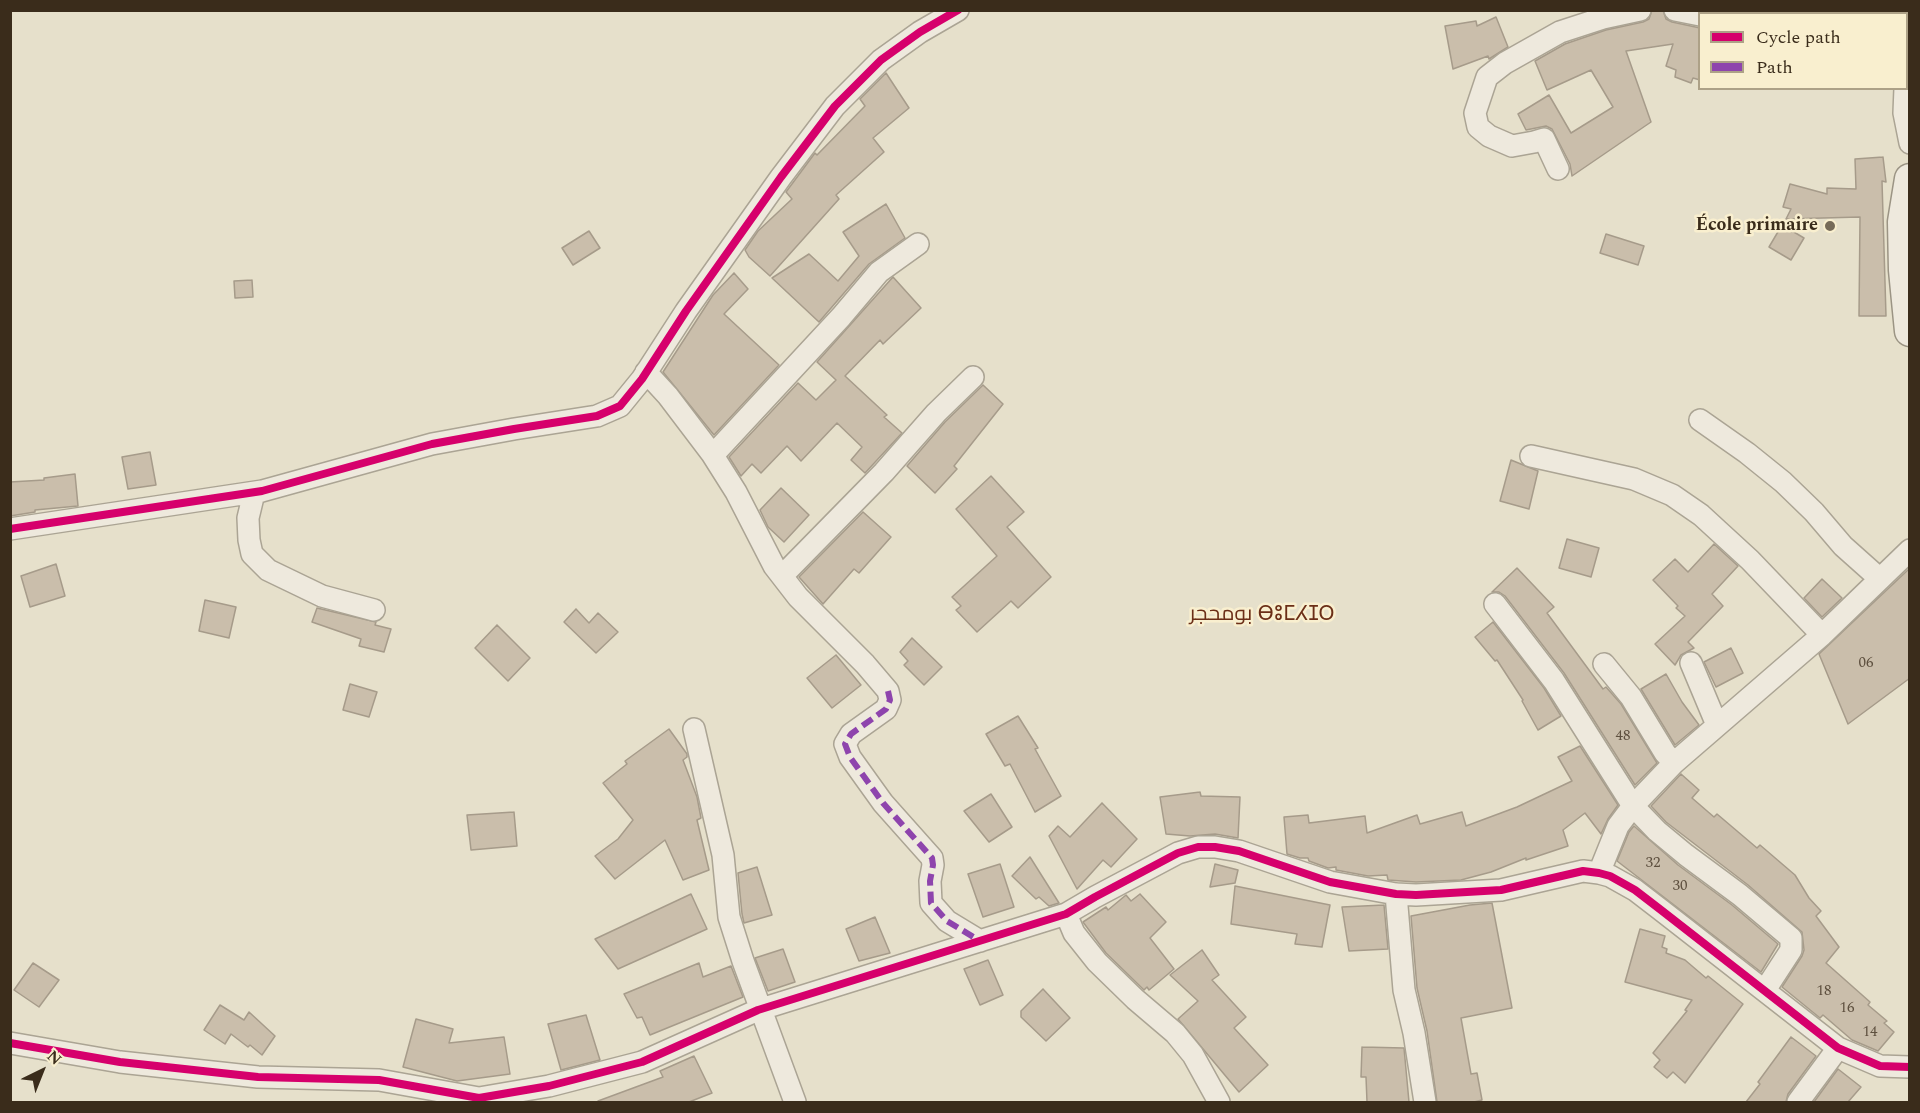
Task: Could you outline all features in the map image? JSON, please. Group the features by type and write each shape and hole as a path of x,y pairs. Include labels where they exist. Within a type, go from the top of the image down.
{"street":[{"path":"10,529 254,493 432,444 597,416 621,406 781,177 836,106 881,60 920,32 958,10"},
{"path":"1558,169 1544,139 1512,146 1489,136 1478,127 1475,112 1487,77 1504,63 1560,32 1603,18 1640,10"},
{"path":"1650,10 1663,10"},
{"path":"1675,10 1698,15"},
{"path":"1905,90 1904,113 1910,143"},
{"path":"1910,180 1904,222 1904,270 1910,331"},
{"path":"713,455 841,317 879,272 918,244"},
{"path":"646,372 668,396 713,455 736,492 774,566 798,597 865,664 888,691 890,700 886,709 851,734 845,744 849,758 883,803 932,858 931,903 947,921 980,941"},
{"path":"782,576 884,472 936,412 973,376"},
{"path":"1700,420 1783,482 1814,512 1843,546 1880,579"},
{"path":"1532,456 1634,479 1672,495 1701,515 1750,561 1822,635"},
{"path":"254,493 248,518 249,540 252,554 268,570 322,596 374,610"},
{"path":"1599,873 1618,826 1633,806 1674,763 1822,635 1910,550"},
{"path":"1495,604 1554,681 1633,806 1657,831 1791,938 1791,950 1765,990"},
{"path":"1691,663 1717,725"},
{"path":"1604,664 1631,697 1665,753 1674,763"},
{"path":"694,729 723,855 729,917 795,1102"},
{"path":"10,1043 132,1063 258,1077 379,1080 478,1098 549,1086 642,1062 762,1009 1066,914 1178,853 1198,847 1239,851 1330,882 1396,894 1501,890 1583,872 1610,876 1635,890 1838,1048 1880,1066 1910,1067"},
{"path":"1396,894 1404,990 1414,1033 1425,1102"},
{"path":"1066,914 1074,933 1097,962 1174,1033 1193,1055 1219,1102"},
{"path":"1798,1102 1838,1048"}],"building":[{"path":"1652,10 1663,10 1666,19 1698,28 1698,79 1693,78 1691,83 1675,77 1676,70 1666,66 1673,44 1626,51 1651,122 1572,176 1570,164 1552,129 1546,126 1526,130 1518,114 1549,95 1571,133 1613,107 1591,70 1547,90 1535,61 1565,44 1649,19"},
{"path":"1496,17 1508,47 1489,59 1488,56 1453,69 1445,26 1476,21 1477,26"},
{"path":"886,73 909,108 873,138 884,152 836,195 839,199 770,276 749,257 745,250 758,231 792,199 786,192 815,153 817,155 865,106 860,99"},
{"path":"1883,157 1886,182 1882,181 1886,316 1859,316 1860,217 1786,219 1791,209 1783,207 1790,184 1827,194 1827,188 1856,189 1855,159"},
{"path":"886,204 905,238 869,264 819,322 772,278 809,254 838,281 859,256 843,232"},
{"path":"1782,225 1804,238 1791,260 1769,247"},
{"path":"589,231 600,248 573,265 562,248"},
{"path":"1606,234 1644,246 1638,265 1600,253"},
{"path":"734,273 748,289 724,314 779,365 714,435 663,372 713,295"},
{"path":"893,277 921,308 883,344 880,340 845,376 887,415 884,417 902,433 865,473 851,460 862,447 837,423 801,461 787,446 761,473 752,464 741,476 729,457 798,383 816,400 836,380 817,362"},
{"path":"252,280 253,297 235,298 234,281"},
{"path":"983,385 1003,404 954,466 957,469 935,493 907,466 945,422"},
{"path":"150,452 156,485 128,489 122,457"},
{"path":"1511,460 1538,471 1529,509 1500,501"},
{"path":"75,474 78,506 35,510 35,512 10,516 10,482 44,480 44,478"},
{"path":"991,476 1024,512 1007,527 1051,577 1018,608 1011,601 977,632 956,610 961,606 952,597 997,556 956,509"},
{"path":"781,488 809,515 784,542 768,527 760,510"},
{"path":"863,512 891,537 859,573 854,569 823,604 799,577"},
{"path":"1567,539 1599,548 1591,577 1559,568"},
{"path":"1714,544 1738,566 1712,594 1723,606 1688,642 1694,648 1681,655 1675,665 1655,644 1685,616 1653,580 1675,559 1688,572"},
{"path":"56,564 65,596 30,607 21,576"},
{"path":"1517,568 1554,607 1547,613 1603,689 1606,687 1621,704 1657,763 1635,785 1564,673 1505,596 1499,592 1492,592"},
{"path":"1910,568 1910,678 1848,724 1819,654"},
{"path":"1822,579 1842,598 1822,617 1804,598"},
{"path":"205,600 236,607 229,638 199,631"},
{"path":"317,608 376,622 375,625 391,629 384,652 359,646 361,639 312,622"},
{"path":"576,609 589,623 598,613 618,632 596,653 564,622"},
{"path":"1493,622 1544,688 1561,716 1538,730 1523,700 1497,660 1495,661 1475,637"},
{"path":"497,625 530,658 508,681 475,648"},
{"path":"912,638 942,667 924,685 904,665 908,661 900,652"},
{"path":"1731,648 1743,673 1716,687 1704,662"},
{"path":"836,655 861,685 832,708 807,678"},
{"path":"1666,674 1699,725 1675,745 1641,689"},
{"path":"350,684 377,692 369,717 343,710"},
{"path":"1018,716 1038,748 1035,749 1061,796 1035,812 1010,764 1005,766 986,734"},
{"path":"669,729 687,754 683,760 697,797 701,818 697,820 709,870 683,880 665,840 615,879 595,856 618,839 633,820 603,783 627,764 625,761"},
{"path":"1580,746 1618,805 1601,834 1585,813 1563,830 1568,846 1461,880 1416,882 1388,880 1387,875 1368,876 1336,870 1336,867 1328,868 1309,861 1308,858 1287,854 1284,817 1308,815 1309,823 1365,816 1367,833 1417,815 1420,824 1462,812 1466,826 1517,807 1572,781 1558,757"},
{"path":"1681,774 1699,790 1692,798 1714,817 1717,814 1757,848 1760,845 1795,875 1809,898 1821,911 1816,916 1839,947 1826,963 1870,1002 1868,1005 1887,1021 1884,1023 1894,1032 1878,1051 1852,1040 1823,1015 1820,1018 1782,987 1802,956 1804,950 1802,932 1748,885 1666,822 1651,806"},
{"path":"1200,792 1201,796 1240,797 1238,838 1215,834 1190,836 1166,834 1160,797"},
{"path":"991,794 1012,827 989,842 964,811"},
{"path":"1102,803 1137,839 1111,867 1103,860 1077,889 1049,836 1058,826 1070,837"},
{"path":"514,812 517,846 471,850 467,815"},
{"path":"1634,826 1678,865 1732,905 1778,944 1761,972 1617,861 1629,832"},
{"path":"1030,857 1059,903 1049,906 1039,897 1036,899 1012,876"},
{"path":"1000,864 1014,907 983,917 968,874"},
{"path":"1215,864 1238,870 1235,883 1210,887"},
{"path":"757,867 772,915 744,923 738,873"},
{"path":"1235,886 1330,905 1322,947 1295,944 1297,934 1231,924"},
{"path":"691,894 707,929 618,969 595,939"},
{"path":"1140,894 1166,922 1150,938 1174,969 1149,990 1147,987 1144,990 1106,953 1083,922 1106,907 1108,910 1126,895 1131,901"},
{"path":"1492,903 1512,1008 1461,1018 1471,1074 1477,1073 1482,1100 1437,1102 1427,1031 1417,988 1411,916"},
{"path":"1384,905 1388,949 1349,951 1342,907"},
{"path":"875,917 890,953 859,961 846,929"},
{"path":"1640,929 1665,936 1662,947 1667,949 1666,953 1685,960 1743,1004 1685,1083 1673,1072 1667,1078 1654,1067 1660,1060 1653,1053 1687,1011 1685,1010 1692,1000 1625,982"},
{"path":"783,949 795,982 768,991 755,958"},
{"path":"1202,950 1219,975 1212,980 1246,1017 1234,1028 1268,1065 1239,1092 1178,1019 1198,1001 1170,975"},
{"path":"988,960 1003,995 980,1005 964,969"},
{"path":"33,963 59,980 39,1007 14,990"},
{"path":"699,963 703,977 731,966 743,997 650,1035 642,1017 637,1018 624,994"},
{"path":"1043,989 1070,1018 1046,1041 1021,1017 1021,1011"},
{"path":"220,1005 244,1020 249,1012 275,1036 262,1055 231,1034 225,1044 204,1030"},
{"path":"586,1015 600,1060 561,1070 548,1024"},
{"path":"416,1019 453,1029 449,1043 504,1037 510,1074 457,1081 403,1067"},
{"path":"1791,1037 1816,1056 1788,1094 1786,1102 1746,1102 1760,1084 1758,1082"},
{"path":"1362,1047 1404,1048 1409,1102 1367,1102 1366,1077 1361,1077"},
{"path":"694,1056 712,1093 689,1102 598,1102 663,1077 660,1071"},
{"path":"1838,1069 1861,1087 1848,1102 1814,1102"}],"marked path":[{"path":"888,691 890,700 886,709 851,734 845,744 850,757 883,803 932,858 931,903 947,921 980,941"}],"cycle path":[{"path":"10,529 262,491 432,444 597,416 620,406 642,379 686,311 781,177 835,106 881,60 920,32 958,10"},
{"path":"10,1043 120,1062 258,1077 379,1080 479,1098 549,1086 642,1062 758,1010 1066,914 1178,853 1198,847 1215,847 1239,851 1330,882 1396,894 1501,890 1583,871 1610,876 1635,890 1838,1048 1880,1066 1910,1067"}],"place":[{"name":"École primaire","path":"1830,226"}],"district":[{"name":"بومحجر ⴱⵓⵎⵃⵊⵔ","path":"1262,616"}]}
